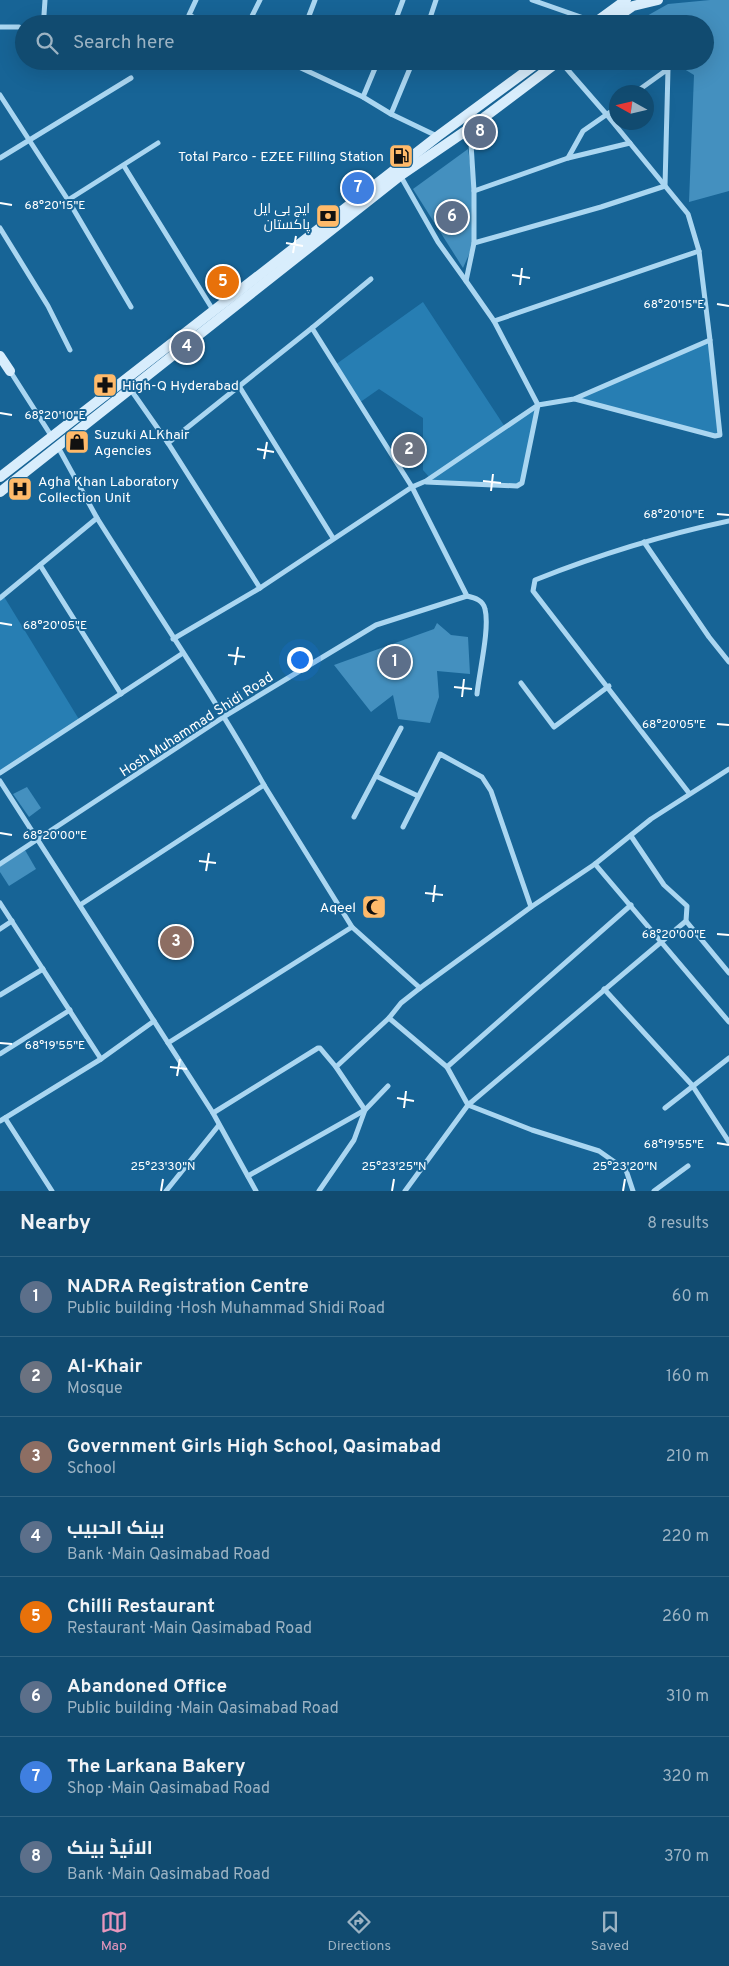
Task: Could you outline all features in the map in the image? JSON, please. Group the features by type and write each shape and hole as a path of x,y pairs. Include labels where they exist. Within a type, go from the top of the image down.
{"main road":[{"path":"605,15 626,0"},
{"path":"620,15 633,6 658,0"},
{"path":"0,477 131,390 398,172 438,136 523,70"},
{"path":"0,492 54,441 213,310 398,172 470,128 547,70"},
{"path":"0,356 10,371"}],"street":[{"path":"44,15 45,0"},
{"path":"189,15 196,0"},
{"path":"252,15 260,0"},
{"path":"309,15 315,0"},
{"path":"397,15 403,0"},
{"path":"431,15 436,0"},
{"path":"532,0 572,15"},
{"path":"0,26 15,27"},
{"path":"305,70 363,97 391,114 438,136 446,144"},
{"path":"363,97 374,70"},
{"path":"391,114 408,70"},
{"path":"567,70 607,115 688,214 699,251 720,435 715,436 574,399"},
{"path":"646,85 667,70"},
{"path":"665,186 668,70"},
{"path":"0,158 30,142 131,78"},
{"path":"0,95 68,200 131,307"},
{"path":"568,158 583,131 607,115"},
{"path":"466,281 474,242 474,191 470,128"},
{"path":"68,200 158,143"},
{"path":"474,191 568,158 630,143"},
{"path":"124,166 213,310"},
{"path":"398,172 438,242 494,321 538,405 521,486 426,482"},
{"path":"474,242 602,207 665,186"},
{"path":"0,228 48,306 70,350"},
{"path":"494,321 699,251"},
{"path":"168,443 372,279"},
{"path":"312,328 412,487 468,596 478,599 485,607 485,627 477,694"},
{"path":"173,639 260,588 412,487 426,482 538,405 574,399 710,340"},
{"path":"10,371 54,441 97,518 173,639 225,716 264,785 352,927 420,988"},
{"path":"239,386 333,538"},
{"path":"131,390 168,443 260,588"},
{"path":"0,598 97,518"},
{"path":"689,793 609,686 533,591 533,585 535,580 571,566 644,542 729,521"},
{"path":"644,542 709,637 729,662"},
{"path":"40,565 121,694"},
{"name":"Hosh Muhammad Shidi Road","path":"0,864 225,716 376,625 468,596"},
{"path":"0,773 183,654"},
{"path":"520,683 554,727 609,686"},
{"path":"354,817 401,728"},
{"path":"403,827 440,754 482,777 491,791 531,907"},
{"path":"336,1067 389,1018 400,1003 531,907 595,864 651,818 729,769"},
{"path":"376,776 418,796"},
{"path":"0,781 213,1113 256,1191"},
{"path":"80,905 264,785"},
{"path":"631,836 664,885 687,906 686,921 729,973"},
{"path":"595,864 729,1022"},
{"path":"0,903 101,1058"},
{"path":"447,1067 631,905"},
{"path":"0,929 12,921"},
{"path":"405,1191 468,1105 686,921"},
{"path":"168,1043 352,927"},
{"path":"0,995 43,969"},
{"path":"604,989 640,1031 692,1085 729,1142"},
{"path":"0,1054 70,1010"},
{"path":"389,1018 447,1067 468,1105 532,1130 599,1151 626,1170 633,1191"},
{"path":"52,1191 3,1120 101,1058 154,1021"},
{"path":"213,1113 318,1048 336,1067 365,1110"},
{"path":"665,1108 692,1085 729,1058"},
{"path":"248,1176 365,1110 388,1086"},
{"path":"319,1191 354,1140 365,1110"},
{"path":"166,1191 219,1125"},
{"path":"654,1191 688,1166"}],"shaded area":[{"path":"423,302 505,427 538,405 521,486 426,481 430,478 423,470 423,418 379,389 359,403 335,365"},
{"path":"710,340 720,435 574,399"},
{"path":"3,595 80,721 0,773 0,598"}],"building":[{"path":"729,0 729,191 689,202 694,75 686,70 714,70 714,15 649,15 668,4"},
{"path":"468,149 474,191 474,243 463,268 413,189"},
{"path":"437,623 451,635 468,637 470,674 437,671 439,697 430,723 398,719 393,695 371,712 334,665 434,629"},
{"path":"27,787 41,808 29,817 13,794"},
{"path":"25,850 36,869 9,886 0,872 0,866"}],"place":[{"name":"الائیڈ بینک","path":"480,132"},
{"name":"Total Parco - EZEE Filling Station","path":"401,156"},
{"name":"The Larkana Bakery","path":"358,188"},
{"name":"ایچ بی ایل پاکستان","path":"328,216"},
{"name":"Abandoned Office","path":"452,217"},
{"name":"Chilli Restaurant","path":"223,282"},
{"name":"بينک الحبيب","path":"187,347"},
{"name":"High-Q Hyderabad","path":"105,385"},
{"name":"Suzuki ALKhair Agencies","path":"77,442"},
{"name":"Al-Khair","path":"409,450"},
{"name":"Agha Khan Laboratory Collection Unit","path":"20,489"},
{"name":"NADRA Registration Centre","path":"395,662"},
{"name":"Aqeel","path":"374,907"},
{"name":"Government Girls High School, Qasimabad","path":"176,942"}]}
